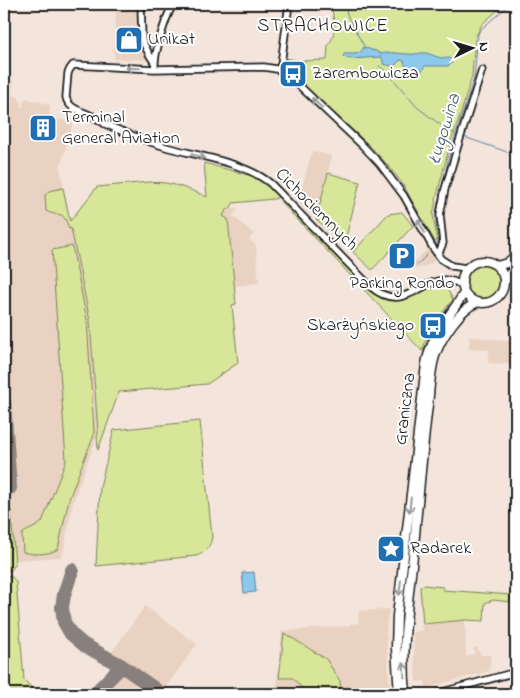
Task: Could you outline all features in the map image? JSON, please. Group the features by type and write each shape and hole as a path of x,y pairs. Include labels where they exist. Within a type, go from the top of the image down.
{"main road":[{"path":"497,266 507,263 516,255"},
{"path":"482,261 490,262 497,266 502,272 505,281 504,289 500,296 493,302 482,304 470,300 463,289 462,276 466,268 482,261"},
{"path":"505,281 516,268"},
{"name":"Graniczna","path":"398,694 397,616 428,356 438,330 463,289"},
{"name":"Graniczna","path":"406,694 404,635 415,540 420,472 434,362 437,350 447,332 467,308 476,303"},
{"path":"406,539 415,540"}],"street":[{"path":"141,4 142,40 154,65"},
{"path":"154,65 168,15 173,4"},
{"path":"279,70 289,4"},
{"name":"Cichociemnych","path":"154,65 73,65 68,73 66,101 71,106 103,123 144,140 258,174 271,184 378,293 392,297 403,296 412,294 434,282 446,279 454,280 463,289"},
{"path":"154,65 264,67 287,74 380,164 404,196 438,255 452,266 466,268"},
{"path":"438,255 443,243 440,215 445,189 482,70"},
{"path":"435,694 516,672"}],"shaded area":[{"path":"116,4 139,4 141,42 147,60 114,59"},
{"path":"4,82 14,82 11,94 15,97 17,96 22,104 20,105 21,107 23,107 25,98 51,105 49,114 51,117 73,123 60,168 90,321 98,433 73,502 63,554 60,557 4,561"},
{"path":"312,151 332,156 316,219 298,202"},
{"path":"238,208 233,216 254,234 249,239 256,246 259,283 234,286 228,219 223,216 227,209"},
{"path":"428,248 434,261 431,264 416,269 412,265"},
{"path":"469,337 516,341 516,365 488,363 489,350 469,349"},
{"path":"145,606 197,644 163,691 143,676 127,694 88,694 118,662 109,656"},
{"path":"389,609 386,629 390,694 276,694 282,631 348,626 358,623 359,611"},
{"path":"465,620 466,657 475,653 474,648 477,648 481,655 491,655 489,671 426,688 425,681 416,682 413,632 422,631 421,625"}],"green space":[{"path":"331,4 505,4 482,24 475,38 472,76 451,141 433,215 437,239 435,243 402,183 384,161 310,91 292,73 293,71 288,70 286,67 285,58 301,61 327,60 328,45 334,31"},
{"path":"204,163 259,178 278,195 277,198 273,199 233,203 223,216 228,219 236,304 232,305 238,363 207,384 119,392 98,450 90,321 71,228 69,229 63,216 46,211 45,195 49,191 63,188 70,221 97,187 149,182 163,183 192,190 207,197"},
{"path":"328,173 360,182 344,245 316,219"},
{"path":"282,200 367,288 377,294 388,298 400,299 428,289 446,287 453,300 432,324 422,351 280,201"},
{"path":"402,212 413,226 372,270 353,252 388,214"},
{"path":"72,246 87,320 94,431 69,499 58,549 41,554 31,554 23,552 22,534 42,522 66,461 52,250"},
{"path":"483,265 490,266 495,270 499,275 499,289 495,294 490,298 483,299 476,298 471,294 467,289 466,282 467,275 471,270 476,266"},
{"path":"431,334 425,352 402,534 421,366 424,350"},
{"path":"200,421 212,537 207,549 196,556 96,566 100,487 114,430"},
{"path":"11,510 15,564 11,570 4,572 4,511"},
{"path":"4,576 12,577 16,582 24,680 38,694 4,694"},
{"path":"510,577 516,578 516,596 511,596 510,602 493,600 485,603 484,621 465,620 423,624 420,587 423,585 443,587 443,590 511,595"},
{"path":"284,633 326,659 340,681 341,694 307,694 293,678 279,678"}],"water":[{"path":"364,47 381,54 426,53 449,58 452,60 452,63 448,66 425,66 418,76 409,70 404,61 400,60 393,66 383,64 381,57 351,59 343,57 344,54 358,53"},
{"path":"254,572 256,592 244,593 242,573"}],"waterway":[{"path":"344,4 348,17 365,48"},
{"name":"Ługowina","path":"436,245 438,242 436,212 449,156 474,78 478,34 480,30 510,4"},
{"path":"379,66 388,73 417,107 455,134"},
{"path":"464,137 516,155"},
{"path":"417,265 427,255"},
{"path":"422,694 477,680"}],"taxiway":[{"path":"4,402 10,488"},
{"path":"72,570 62,607 64,622 71,634 84,645 122,666 162,694"},
{"path":"94,694 122,666"}],"place":[{"name":"Unikat","path":"129,40"},
{"name":"Zarembowicza","path":"293,74"},
{"name":"Terminal General Aviation","path":"43,128"},
{"name":"Parking Rondo","path":"402,256"},
{"name":"Skarżyńskiego","path":"433,326"},
{"name":"Radarek","path":"391,549"}],"district":[{"name":"STRACHOWICE","path":"323,26"}]}
